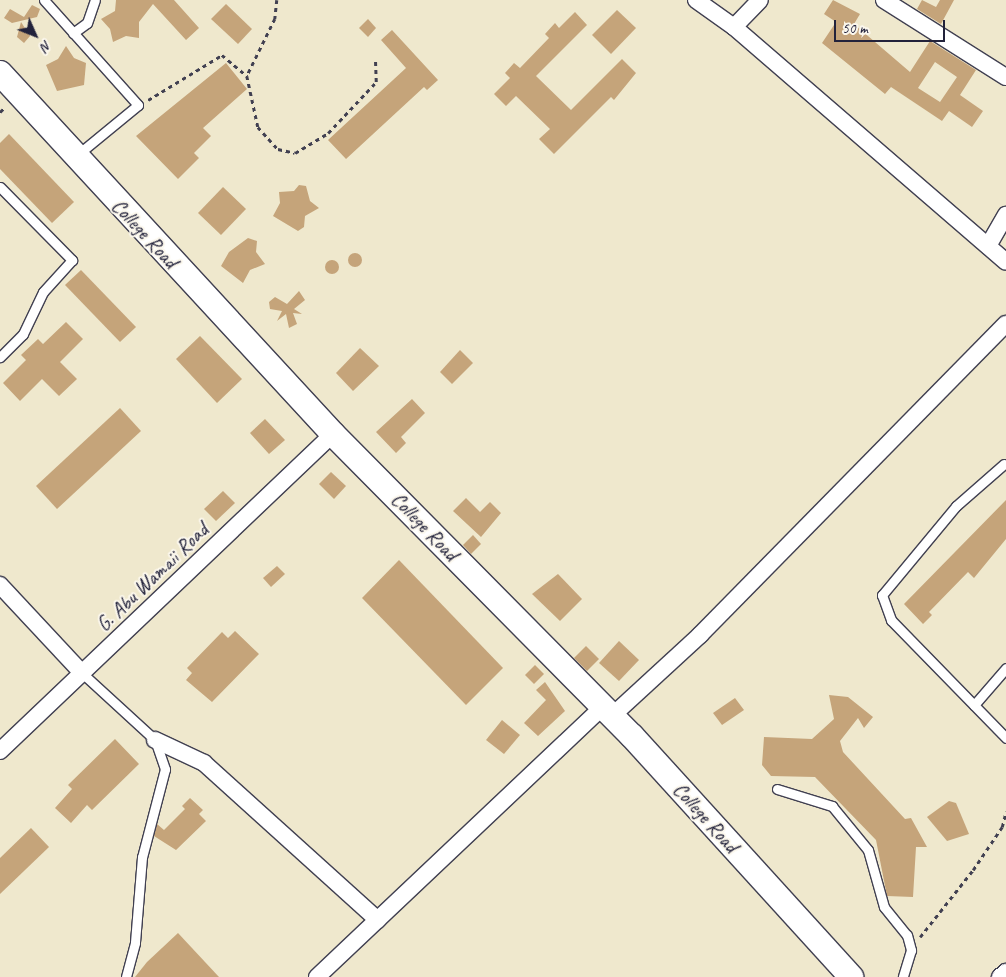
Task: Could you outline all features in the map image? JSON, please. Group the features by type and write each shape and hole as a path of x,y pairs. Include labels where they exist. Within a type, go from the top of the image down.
{"street":[{"path":"696,0 734,27 1006,262"},
{"path":"734,27 760,0"},
{"path":"884,0 1006,78"},
{"name":"College Road","path":"0,73 47,121 74,158 333,434 608,711 851,977"},
{"path":"988,246 1006,215"},
{"path":"317,977 608,711 700,635 1006,324"},
{"name":"G. Abu Wamaii Road","path":"0,751 333,434"},
{"path":"0,585 82,673"},
{"path":"155,740 204,763 378,920"},
{"path":"1000,977 1006,972"}],"lane":[{"path":"44,0 138,105 74,158"},
{"path":"73,33 87,22 95,0"},
{"path":"0,187 72,260 43,292 23,334 0,357"},
{"path":"1004,464 956,506 882,594 891,620 1006,738"},
{"path":"974,705 1006,668"},
{"path":"82,673 155,740 165,769 142,857 135,942 126,977"},
{"path":"777,789 832,806 868,850 884,907 907,935 911,950 903,977"}],"path":[{"path":"247,76 275,19 277,0"},
{"path":"138,105 222,55 247,76 258,127 278,149 295,153 328,134 376,82 375,59"},
{"path":"911,950 973,870 1002,827 1006,812"}],"building":[{"path":"116,0 174,0 199,28 186,40 153,4 139,22 139,38 126,36 113,42 110,29 101,19 115,11"},
{"path":"833,0 860,14 854,24 910,72 930,41 976,70 960,95 983,111 972,127 949,111 942,121 891,87 885,94 822,43 836,22 824,14","holes":["935,62 957,77 940,102 918,88"]},
{"path":"922,0 936,7 940,0 954,0 941,24 917,9"},
{"path":"226,4 252,29 238,44 211,19"},
{"path":"32,5 40,9 37,17 12,23 4,18 10,9 24,17"},
{"path":"617,10 636,28 611,54 592,35"},
{"path":"575,12 587,25 536,76 571,110 622,59 636,73 614,100 611,97 554,154 539,139 550,129 516,96 506,106 494,94 510,78 505,73 514,63 520,68 549,38 545,34 555,23 559,28"},
{"path":"368,19 376,28 368,37 359,28"},
{"path":"21,22 30,36 24,43 17,37"},
{"path":"392,30 438,80 427,90 424,87 346,159 328,140 406,68 381,40"},
{"path":"66,46 74,58 86,63 84,85 57,91 46,65 58,59"},
{"path":"226,63 247,89 203,128 211,136 194,153 199,158 178,179 136,136"},
{"path":"9,134 74,202 52,223 0,169 0,143"},
{"path":"299,185 306,186 310,201 319,208 305,216 304,227 298,231 273,216 280,203 279,192 294,191"},
{"path":"223,187 246,209 221,235 198,213"},
{"path":"248,238 257,241 256,252 265,264 250,270 243,283 221,266 229,252"},
{"path":"355,253 360,255 362,260 360,265 355,267 350,265 348,260 350,255"},
{"path":"332,260 337,262 339,267 337,272 332,274 327,272 325,267 327,262"},
{"path":"81,270 136,327 120,342 65,285"},
{"path":"299,291 305,300 294,309 302,314 293,313 297,324 289,328 286,314 277,321 282,311 270,309 269,302 275,297 287,304"},
{"path":"66,322 83,339 60,362 77,379 59,396 42,379 20,401 3,383 26,360 21,355 38,339 43,344"},
{"path":"200,336 242,379 217,403 176,359"},
{"path":"360,348 379,366 353,391 336,373"},
{"path":"460,350 473,363 452,384 440,372"},
{"path":"412,399 425,413 401,437 406,443 396,453 376,432"},
{"path":"120,408 141,431 57,509 36,486"},
{"path":"265,419 285,440 269,454 250,433"},
{"path":"331,472 346,486 334,499 319,484"},
{"path":"223,491 235,503 216,521 204,509"},
{"path":"466,498 480,512 490,502 501,513 481,537 453,511"},
{"path":"1006,500 1006,539 974,578 968,572 929,612 932,615 923,624 904,604"},
{"path":"473,535 481,544 471,554 463,545"},
{"path":"399,560 503,668 466,705 362,598"},
{"path":"277,566 285,574 271,587 263,578"},
{"path":"558,574 582,599 560,621 532,594"},
{"path":"235,631 259,654 212,702 186,680 192,673 187,668 222,632 228,638"},
{"path":"619,641 639,660 619,681 599,663"},
{"path":"586,646 599,659 587,671 574,658"},
{"path":"535,665 544,674 534,684 525,675"},
{"path":"545,682 565,711 538,736 524,723 546,700 536,690"},
{"path":"829,695 848,697 873,717 864,728 858,718 840,741 843,752 905,819 911,818 927,847 916,847 913,897 887,896 876,840 815,777 771,776 762,765 764,737 812,739 834,719"},
{"path":"735,698 744,710 722,725 713,713"},
{"path":"502,720 520,735 504,754 486,740"},
{"path":"115,739 139,764 92,810 87,805 71,823 55,808 72,789 68,785"},
{"path":"190,798 203,810 199,814 206,821 176,850 154,836 157,824 164,830 185,809 182,806"},
{"path":"949,801 956,803 969,834 947,841 927,817"},
{"path":"31,828 49,847 0,894 0,858"},
{"path":"178,933 219,977 135,977 147,962"}]}
